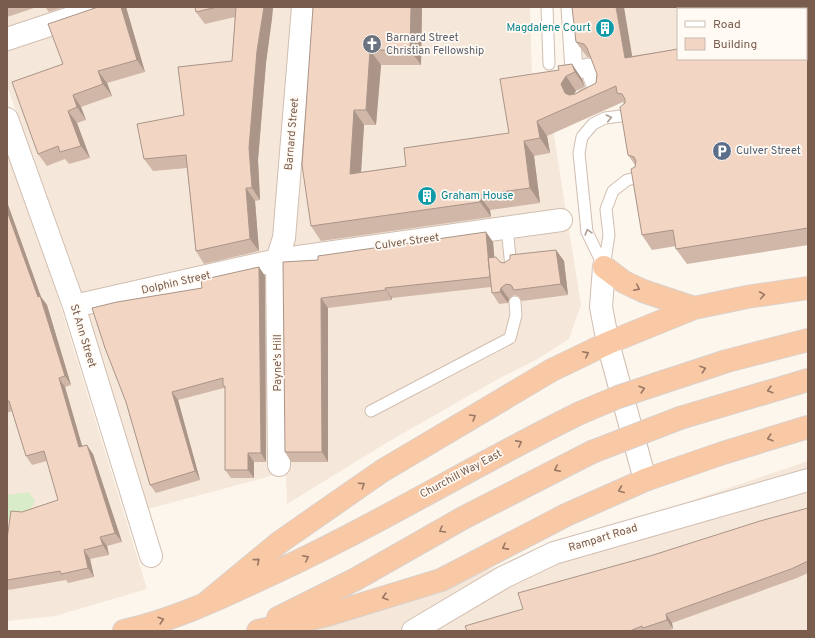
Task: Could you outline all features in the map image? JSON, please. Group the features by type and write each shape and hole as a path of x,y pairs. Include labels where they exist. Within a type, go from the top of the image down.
{"highway":[{"path":"604,267 624,282 643,291 694,308"},
{"path":"205,604 280,542 382,471 552,370 608,343 694,308 747,297 808,288"},
{"name":"Churchill Way East","path":"124,631 172,617 297,563 341,541 509,448 580,413 618,397 727,361 808,340"},
{"path":"250,631 356,579 469,515 592,452 680,418 808,380"},
{"path":"258,631 327,615 441,580 566,515 645,480 723,453 808,427"}],"street":[{"path":"7,39 104,7"},
{"name":"Barnard Street","path":"277,260 284,238 303,7"},
{"path":"570,7 574,71 588,66 598,92 581,100"},
{"name":"St Ann Street","path":"7,119 74,306 151,556"},
{"name":"Culver Street","path":"277,260 561,220"},
{"name":"Dolphin Street","path":"74,306 277,260"},
{"name":"Payne's Hill","path":"277,260 278,465"},
{"path":"604,267 601,307 608,343 645,480"},
{"name":"Rampart Road","path":"413,631 504,577 554,553 808,480"}],"lane":[{"path":"547,7 549,64"},
{"path":"604,267 587,232 579,153 582,137 593,124 605,118 629,115"},
{"path":"604,267 609,235 606,209 613,191 628,180 640,177"},
{"path":"507,228 511,267"},
{"path":"371,411 510,338 516,315 515,302"}],"shaded area":[{"path":"7,7 530,7 532,74 544,73 581,305 569,339 536,360 498,379 388,442 287,504 286,472 144,510 77,279 7,86"},
{"path":"574,7 808,7 808,37 807,8 677,8 677,58 589,61 578,54"},
{"path":"7,154 55,288 147,589 55,616 7,621"},
{"path":"808,461 808,631 306,631"}],"green space":[{"path":"29,492 35,501 25,520 7,519 7,495"}],"building":[{"path":"98,7 121,7 137,60 98,71 103,84 73,95 77,107 68,111 81,146 60,152 58,146 38,154 12,82 63,64 48,24"},
{"path":"195,7 217,7 196,12"},
{"path":"236,7 264,7 257,51 249,148 252,188 246,188 250,239 196,251 186,155 144,159 137,124 184,115 178,67 232,61"},
{"path":"313,7 411,7 410,50 370,50 366,110 354,110 350,174 406,166 404,148 509,133 500,79 559,70 558,66 572,64 575,72 566,76 561,84 565,93 569,95 575,94 596,83 597,74 587,48 584,44 576,42 572,7 616,7 625,58 677,49 677,60 807,60 808,29 808,228 676,249 673,230 642,235 631,169 635,167 636,161 634,157 628,155 620,107 625,103 625,99 622,94 617,93 616,86 537,121 540,138 524,141 530,188 479,195 480,202 311,226 302,165"},
{"path":"7,211 38,297 40,296 65,376 59,378 79,447 87,445 115,533 100,537 103,545 84,550 88,568 61,574 60,571 7,580 7,539 11,511 22,512 58,500 44,451 26,456 9,401 7,401"},
{"path":"486,232 490,277 385,288 386,290 321,298 322,452 285,452 283,262 318,260 318,256"},
{"path":"556,250 561,284 514,290 511,285 506,284 501,288 500,292 492,293 488,258 496,257 500,262 504,263 510,259 510,255"},
{"path":"259,267 261,453 248,453 248,470 225,470 225,386 223,386 223,378 172,392 195,471 150,485 126,402 105,348 92,308 117,302 202,288 201,280"},
{"path":"808,508 808,561 791,569 666,614 667,620 643,628 642,626 630,631 467,631 465,626 523,609 518,593 650,556 760,521"}],"place":[{"name":"Magdalene Court","path":"605,28"},
{"name":"Barnard Street Christian Fellowship","path":"372,44"},
{"name":"Culver Street","path":"722,151"},
{"name":"Graham House","path":"427,196"}]}
